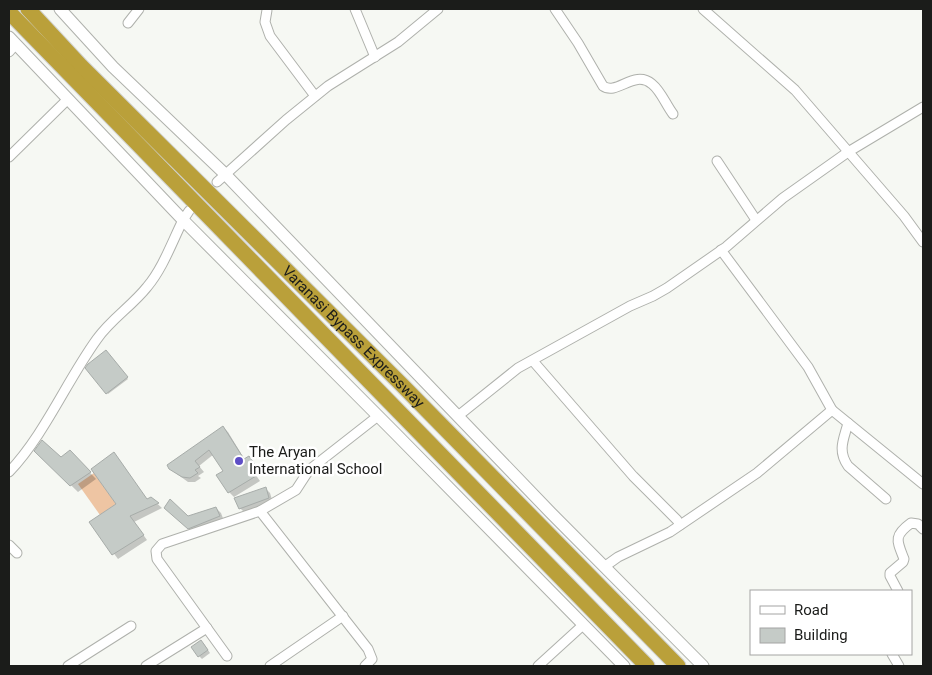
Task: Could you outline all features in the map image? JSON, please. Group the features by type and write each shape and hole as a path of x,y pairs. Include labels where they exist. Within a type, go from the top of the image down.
{"highway":[{"name":"Varanasi Bypass Expressway","path":"28,9 81,66 402,385 678,666"},
{"name":"Varanasi Bypass Expressway","path":"9,12 646,666"}],"street":[{"path":"61,9 113,66 222,178 342,294 604,567 703,666"},
{"path":"128,23 139,9"},
{"path":"355,9 375,57"},
{"path":"222,178 315,96 398,42 438,9"},
{"path":"555,9 603,86 610,89 639,78 646,80 656,89 673,114"},
{"path":"703,9 795,90 904,216 923,242"},
{"path":"267,10 265,22 270,36 315,96"},
{"path":"11,45 186,216 378,416 624,666"},
{"path":"9,157 68,99"},
{"path":"458,416 518,368 630,306 653,296 721,250 784,198 848,152 923,107"},
{"path":"716,161 756,220"},
{"path":"9,472 26,453 97,339 112,321 137,299 154,277 186,216"},
{"path":"721,250 808,367 832,410 923,484"},
{"path":"533,361 633,476 680,525"},
{"path":"604,567 618,556 670,532 757,473 832,410"},
{"path":"228,656 156,559 156,551 162,544 260,512 296,490 309,470 378,416"},
{"path":"848,423 842,446 844,460 848,466 886,499"},
{"path":"260,512 343,616 372,656 370,662 365,666"},
{"path":"897,590 890,573 903,562 904,558 898,545 898,539 906,526 911,523 918,524 923,529"},
{"path":"9,545 17,553"},
{"path":"270,666 343,616"},
{"path":"538,666 583,625"},
{"path":"68,666 132,626"},
{"path":"146,666 207,628"},
{"path":"893,655 899,666"}],"shaded area":[{"path":"94,473 116,504 100,515 78,484"}],"building":[{"path":"106,350 128,377 106,394 85,368"},
{"path":"223,426 244,459 249,456 256,466 251,469 256,476 228,493 216,475 223,471 209,450 195,461 200,467 195,470 198,473 190,478 182,477 169,469 167,465"},
{"path":"42,440 61,457 70,450 91,472 70,486 34,451"},
{"path":"114,452 147,499 151,497 159,503 130,516 144,535 112,555 89,522 116,504 91,469"},
{"path":"266,487 269,498 239,509 234,498"},
{"path":"170,499 188,516 216,507 220,516 188,529 164,508"},
{"path":"201,640 208,650 198,657 191,647"}],"place":[{"name":"The Aryan International School","path":"239,461"}]}
